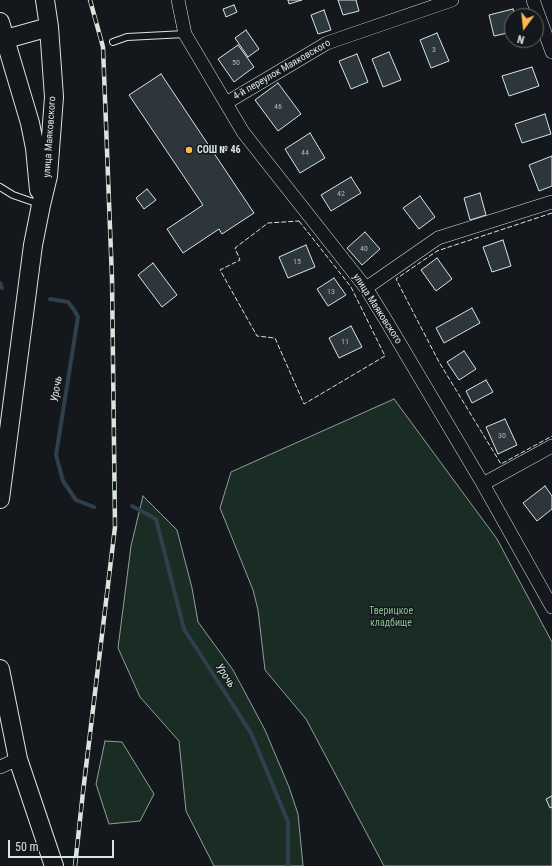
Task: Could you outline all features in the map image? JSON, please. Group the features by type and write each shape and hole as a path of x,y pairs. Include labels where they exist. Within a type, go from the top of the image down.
{"main road":[{"name":"улица Маяковского","path":"41,205 48,176 54,97 49,27 45,0"},
{"name":"улица Маяковского","path":"0,22 30,123 35,148 41,205"},
{"path":"6,39 49,27"},
{"path":"0,499 33,245 41,205"},
{"path":"0,669 18,759 54,866"}],"street":[{"name":"улица Маяковского","path":"178,0 185,34 243,132 366,288 483,484 552,607"},
{"name":"4-й переулок Маяковского","path":"226,103 328,43 452,0"},
{"path":"533,0 552,52"},
{"path":"366,288 438,238 552,202"},
{"path":"483,484 552,446"},
{"path":"0,767 18,759"}],"lane":[{"path":"113,42 127,37 185,34"},
{"path":"0,187 13,195 41,205"}],"green space":[{"name":"Тверицкое кладбище","path":"394,399 497,539 552,642 552,866 384,866 306,719 265,670 258,610 253,590 220,508 231,472"},
{"path":"143,496 177,530 192,588 198,622 233,670 265,730 289,787 298,814 303,866 214,866 186,811 179,741 140,697 118,648 131,546"},
{"path":"105,741 122,742 154,794 140,821 109,824 96,784"}],"building":[{"path":"288,0 302,0 289,4"},
{"path":"338,0 356,0 359,11 343,15"},
{"path":"234,5 237,12 226,17 223,9"},
{"path":"324,10 331,30 318,34 311,15"},
{"path":"504,11 504,34 494,36 489,15"},
{"path":"246,30 259,49 248,57 235,38"},
{"path":"437,33 449,61 431,68 420,40"},
{"path":"238,45 254,67 234,82 218,59"},
{"path":"389,52 401,80 383,87 372,59"},
{"path":"357,54 368,82 351,89 339,61"},
{"path":"532,67 539,86 509,96 502,76"},
{"name":"СОШ № 46","path":"161,74 254,213 222,234 219,229 183,253 167,229 203,205 129,95"},
{"path":"278,83 301,114 278,131 255,100"},
{"path":"545,114 551,134 522,143 515,124"},
{"path":"310,133 325,158 300,173 285,149"},
{"path":"552,156 552,186 539,191 529,165"},
{"path":"351,177 361,193 331,211 321,195"},
{"path":"147,189 156,200 144,209 136,198"},
{"path":"480,193 486,215 470,220 464,198"},
{"path":"420,196 435,217 419,229 403,208"},
{"path":"365,232 380,249 362,265 347,248"},
{"path":"503,240 511,266 492,272 483,247"},
{"path":"306,245 315,267 288,278 279,257"},
{"path":"437,258 452,279 436,291 421,270"},
{"path":"153,263 177,295 162,307 138,275"},
{"path":"334,278 346,295 328,306 317,289"},
{"path":"472,308 480,323 444,343 436,328"},
{"path":"351,326 362,347 339,358 329,338"},
{"path":"464,351 476,369 459,380 447,362"},
{"path":"486,380 493,392 472,403 466,391"},
{"path":"505,419 517,445 498,454 486,427"},
{"path":"545,486 552,496 552,509 537,521 523,503"},
{"path":"552,796 552,807 550,808 546,799"}],"waterway":[{"name":"Урочь","path":"0,283 2,288"},
{"name":"Урочь","path":"50,299 68,302 78,317 56,455 63,481 76,500 94,507"},
{"name":"Урочь","path":"132,506 156,519 184,629 251,733 288,822 288,866"}],"railway":[{"path":"75,866 115,527 112,279 103,47 90,0"}],"fence":[{"path":"552,213 437,251 396,279 439,362 501,464 552,436"},
{"path":"299,221 351,287 385,356 304,404 275,338 257,336 220,270 240,260 235,248 268,223 299,221"}],"place":[{"name":"СОШ № 46","path":"189,150"}]}
